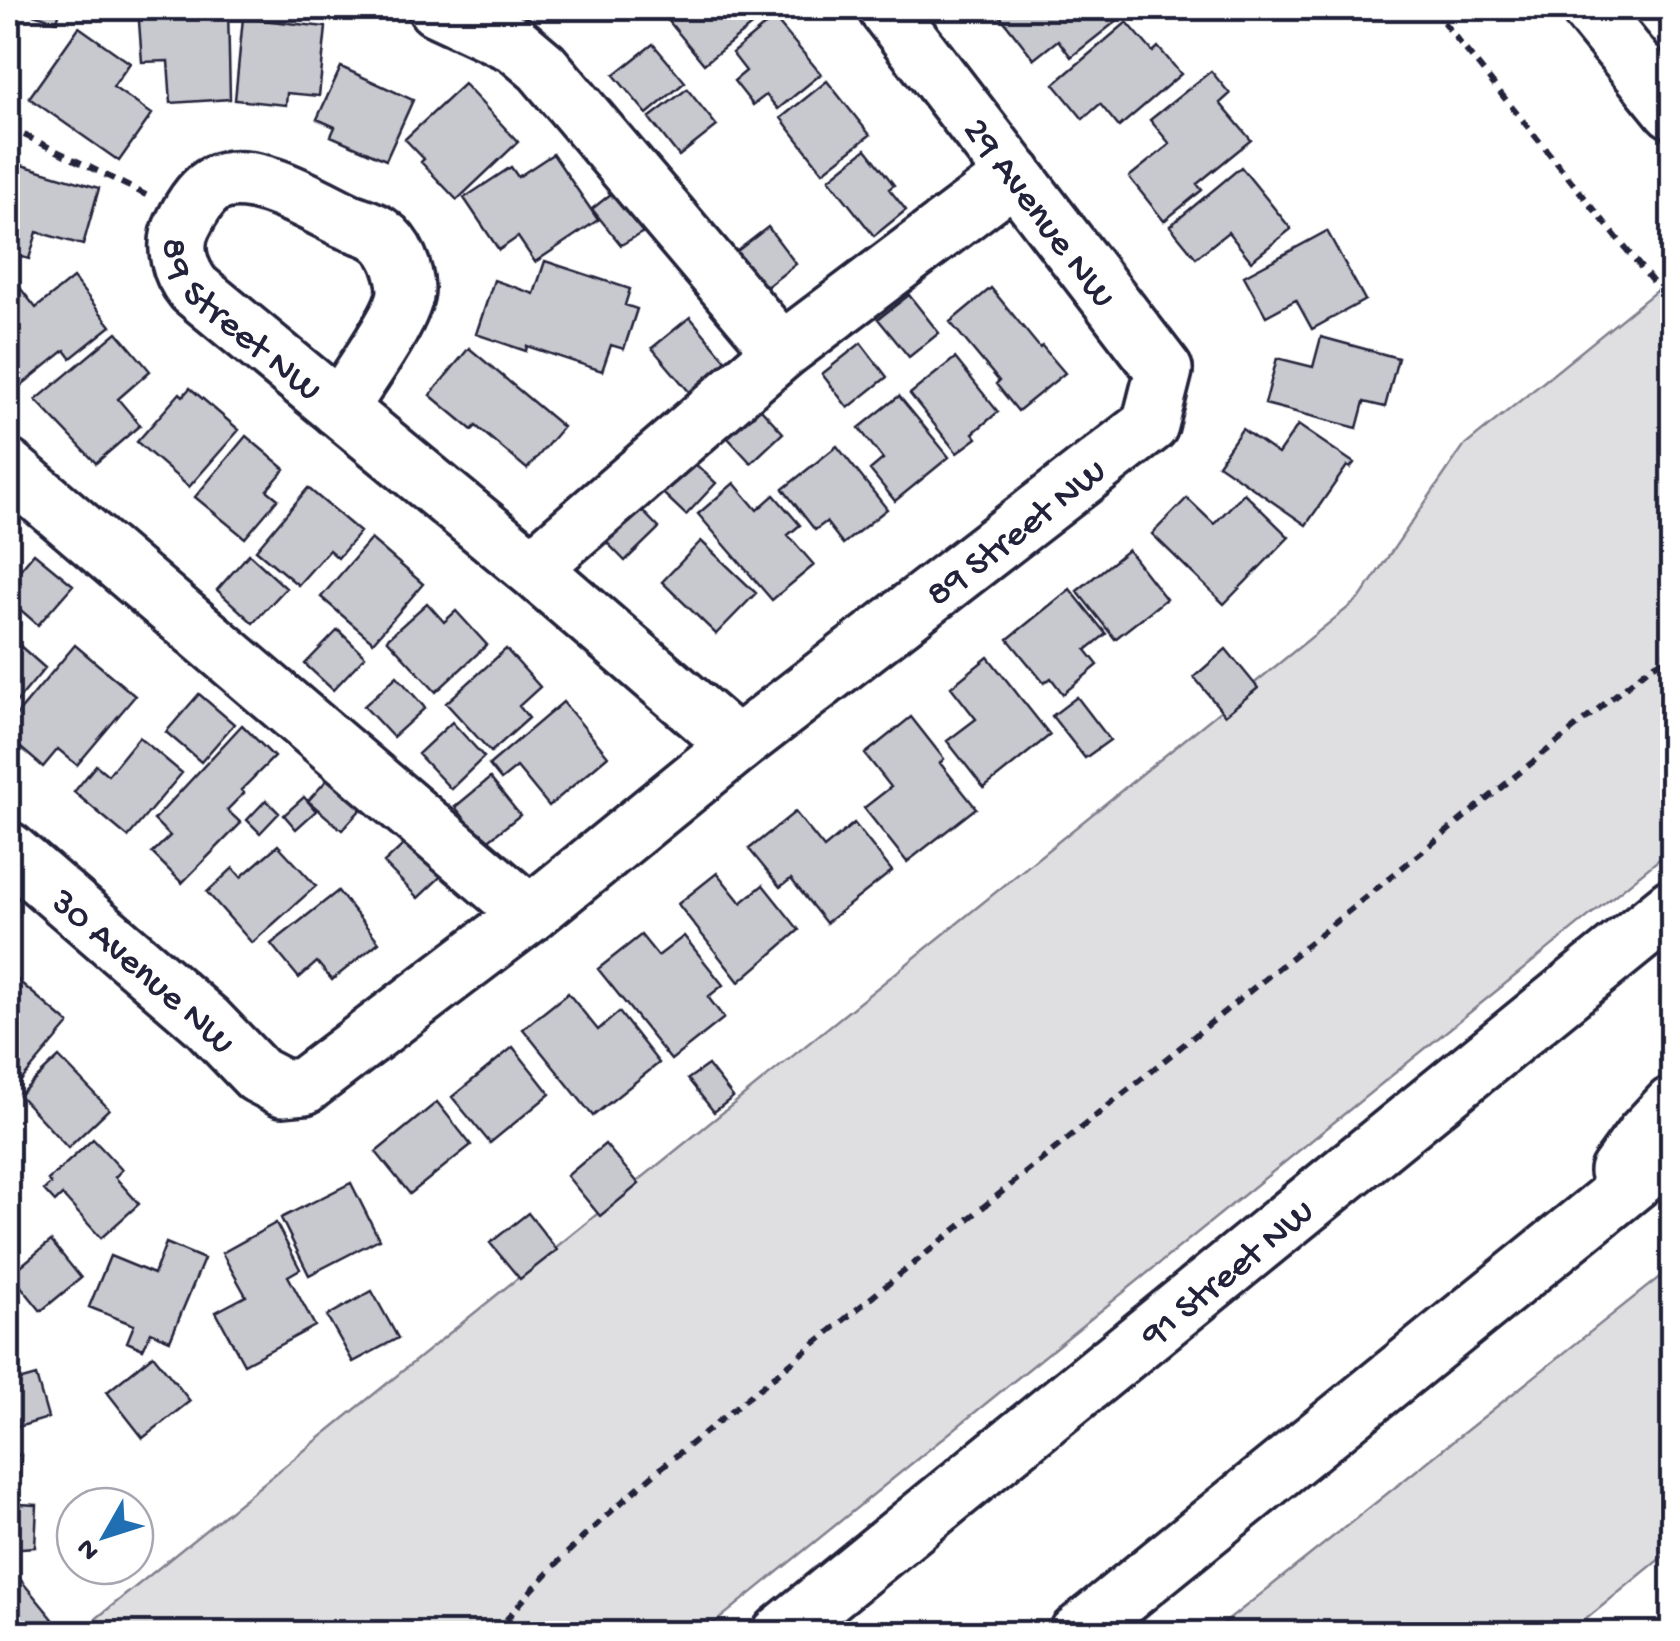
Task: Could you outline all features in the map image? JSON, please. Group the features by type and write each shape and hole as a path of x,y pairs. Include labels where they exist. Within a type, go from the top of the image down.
{"street":[{"path":"436,8 516,46 542,67 782,351"},
{"name":"29 Avenue NW","path":"886,8 1164,370 1150,425"},
{"path":"1590,8 1672,110"},
{"path":"532,568 782,351 1015,175"},
{"name":"89 Street NW","path":"339,408 737,746"},
{"name":"89 Street NW","path":"283,1088 304,1086 321,1076 1150,425"},
{"path":"8,468 530,914"},
{"name":"30 Avenue NW","path":"8,850 207,1022 258,1075 283,1088"},
{"name":"91 Street NW","path":"780,1634 1672,907"},
{"path":"1579,1226 1644,1135 1672,1104"},
{"path":"1076,1634 1672,1151"}],"path":[{"path":"1432,8 1672,306"},
{"path":"8,128 154,198"},
{"path":"496,1634 522,1598 593,1526 661,1468 1650,667 1669,657 1672,616"}],"shaded area":[{"path":"1672,278 1672,849 702,1633 77,1634 136,1586 155,1586 155,1571 1360,598 1463,447"},
{"path":"1672,1267 1672,1549 1569,1633 1212,1633"}],"building":[{"path":"12,8 61,8 57,21"},
{"path":"138,8 228,8 230,99 171,103 168,61 142,62"},
{"path":"681,8 761,8 766,14 704,64 667,19"},
{"path":"1003,8 1133,8 1071,57 1058,40 1034,59 997,12"},
{"path":"243,18 326,27 319,96 287,93 286,105 235,100"},
{"path":"774,18 821,74 778,109 766,95 753,105 734,81 746,71 732,53"},
{"path":"1127,22 1153,52 1158,47 1181,74 1119,127 1100,104 1083,119 1054,84"},
{"path":"79,27 130,63 113,87 152,114 119,161 29,98"},
{"path":"653,44 685,82 647,114 614,75"},
{"path":"341,67 413,100 386,160 331,136 335,127 317,119"},
{"path":"1211,71 1230,94 1220,103 1251,140 1197,184 1202,190 1164,221 1129,177 1170,144 1150,120"},
{"path":"827,81 870,135 823,172 781,118"},
{"path":"464,84 518,142 457,200 405,139"},
{"path":"687,89 717,126 679,156 649,118"},
{"path":"866,149 894,185 889,189 906,210 874,236 829,179"},
{"path":"553,154 598,220 535,262 518,237 499,250 464,198 511,167 518,177"},
{"path":"8,161 99,188 83,245 37,232 29,259 8,253"},
{"path":"1241,167 1291,229 1251,261 1228,232 1196,258 1170,226"},
{"path":"626,182 659,223 621,245 592,209"},
{"path":"768,227 796,264 760,292 732,255"},
{"path":"1327,231 1365,300 1312,329 1296,300 1266,316 1244,276"},
{"path":"545,261 630,289 625,305 637,309 624,349 611,345 602,371 476,334 494,280 534,294"},
{"path":"73,278 111,326 71,358 65,350 13,392 8,385 8,292 17,284 36,308"},
{"path":"991,288 1065,373 1018,411 996,384 999,381 950,322"},
{"path":"909,295 939,333 909,357 878,319"},
{"path":"690,317 728,363 691,394 652,348"},
{"path":"117,332 150,371 118,399 140,425 96,463 36,400"},
{"path":"1321,337 1398,358 1385,407 1364,402 1357,428 1265,404 1277,358 1313,367"},
{"path":"861,343 887,377 848,408 822,374"},
{"path":"469,348 563,427 527,469 476,426 472,430 430,395"},
{"path":"955,358 998,412 973,433 977,438 957,453 910,394"},
{"path":"190,388 239,430 189,487 137,442 180,393 183,396"},
{"path":"749,396 783,433 751,463 717,426"},
{"path":"899,396 949,457 895,501 870,470 883,459 859,428"},
{"path":"1298,425 1354,463 1350,468 1347,466 1306,525 1218,464 1242,429 1278,454"},
{"path":"246,436 285,469 267,490 278,499 245,538 195,497"},
{"path":"837,446 887,509 843,544 826,522 815,530 783,489"},
{"path":"680,450 716,483 686,515 651,482"},
{"path":"734,483 757,510 774,495 800,525 788,535 814,565 772,600 698,514"},
{"path":"308,488 360,532 338,558 329,550 298,585 256,550"},
{"path":"625,493 659,528 625,561 591,526"},
{"path":"1244,493 1289,537 1224,604 1152,534 1187,498 1214,524"},
{"path":"371,539 423,584 373,642 321,597"},
{"path":"701,541 756,593 716,634 662,582"},
{"path":"1128,550 1166,599 1115,639 1077,591"},
{"path":"34,553 73,585 38,625 8,599 8,584"},
{"path":"249,554 286,588 253,623 217,590"},
{"path":"1070,589 1106,634 1086,650 1098,665 1063,694 1051,678 1044,683 1008,639"},
{"path":"427,603 444,622 456,611 487,645 436,692 387,639"},
{"path":"8,615 20,625 10,637 45,668 8,712"},
{"path":"338,630 365,656 333,690 305,664"},
{"path":"75,645 135,696 77,765 58,749 43,767 8,737 8,725"},
{"path":"506,649 540,687 519,706 529,718 491,752 446,703"},
{"path":"1226,649 1258,688 1225,715 1194,677"},
{"path":"988,657 1050,735 984,788 947,741 976,719 951,687"},
{"path":"397,676 425,708 393,737 364,706"},
{"path":"199,694 234,724 201,762 166,732"},
{"path":"1077,697 1110,740 1085,758 1052,716"},
{"path":"563,702 608,756 549,806 517,767 501,780 489,765"},
{"path":"911,717 944,759 940,763 976,808 907,862 864,808 891,787 865,754"},
{"path":"452,722 484,757 451,789 418,754"},
{"path":"242,725 274,757 227,810 241,823 182,883 152,853 170,836 154,820"},
{"path":"139,737 182,773 128,837 74,792 96,765 108,775"},
{"path":"337,769 370,799 342,830 308,801"},
{"path":"490,778 520,815 485,843 455,807"},
{"path":"304,797 316,811 296,829 284,815"},
{"path":"266,800 279,813 260,833 247,820"},
{"path":"795,812 824,848 854,823 892,871 826,923 791,879 780,887 749,849"},
{"path":"417,832 451,867 418,898 384,863"},
{"path":"278,845 316,886 252,943 207,892 233,868 241,877"},
{"path":"717,873 741,903 763,885 799,930 739,982 678,904"},
{"path":"338,891 379,942 332,980 317,962 299,978 271,944"},
{"path":"641,935 658,956 684,936 723,985 708,997 724,1018 671,1060 598,969"},
{"path":"14,977 69,1024 9,1095 8,998 12,993 8,985"},
{"path":"568,993 598,1030 619,1012 659,1063 593,1116 523,1029"},
{"path":"513,1047 550,1094 490,1143 452,1097"},
{"path":"59,1057 109,1109 68,1148 19,1095"},
{"path":"708,1065 733,1097 714,1112 688,1079"},
{"path":"437,1102 471,1145 410,1194 376,1152"},
{"path":"93,1139 122,1170 115,1177 139,1204 101,1238 62,1195 55,1202 44,1190 51,1183 48,1180"},
{"path":"605,1144 639,1184 600,1216 567,1176"},
{"path":"351,1183 379,1239 309,1275 281,1218"},
{"path":"528,1213 557,1250 520,1279 490,1243"},
{"path":"276,1223 300,1269 288,1276 315,1326 244,1364 216,1312 246,1296 222,1253"},
{"path":"51,1241 81,1278 41,1311 11,1274"},
{"path":"166,1243 204,1259 170,1340 151,1332 143,1349 127,1342 134,1325 89,1307 110,1256 154,1274"},
{"path":"372,1291 398,1338 353,1362 327,1316"},
{"path":"153,1355 190,1401 143,1438 107,1392"},
{"path":"36,1376 48,1418 8,1430 8,1384"},
{"path":"8,1454 21,1455 19,1504 37,1505 35,1547 8,1549"},
{"path":"19,1578 53,1619 36,1634 8,1634 8,1587"}]}
